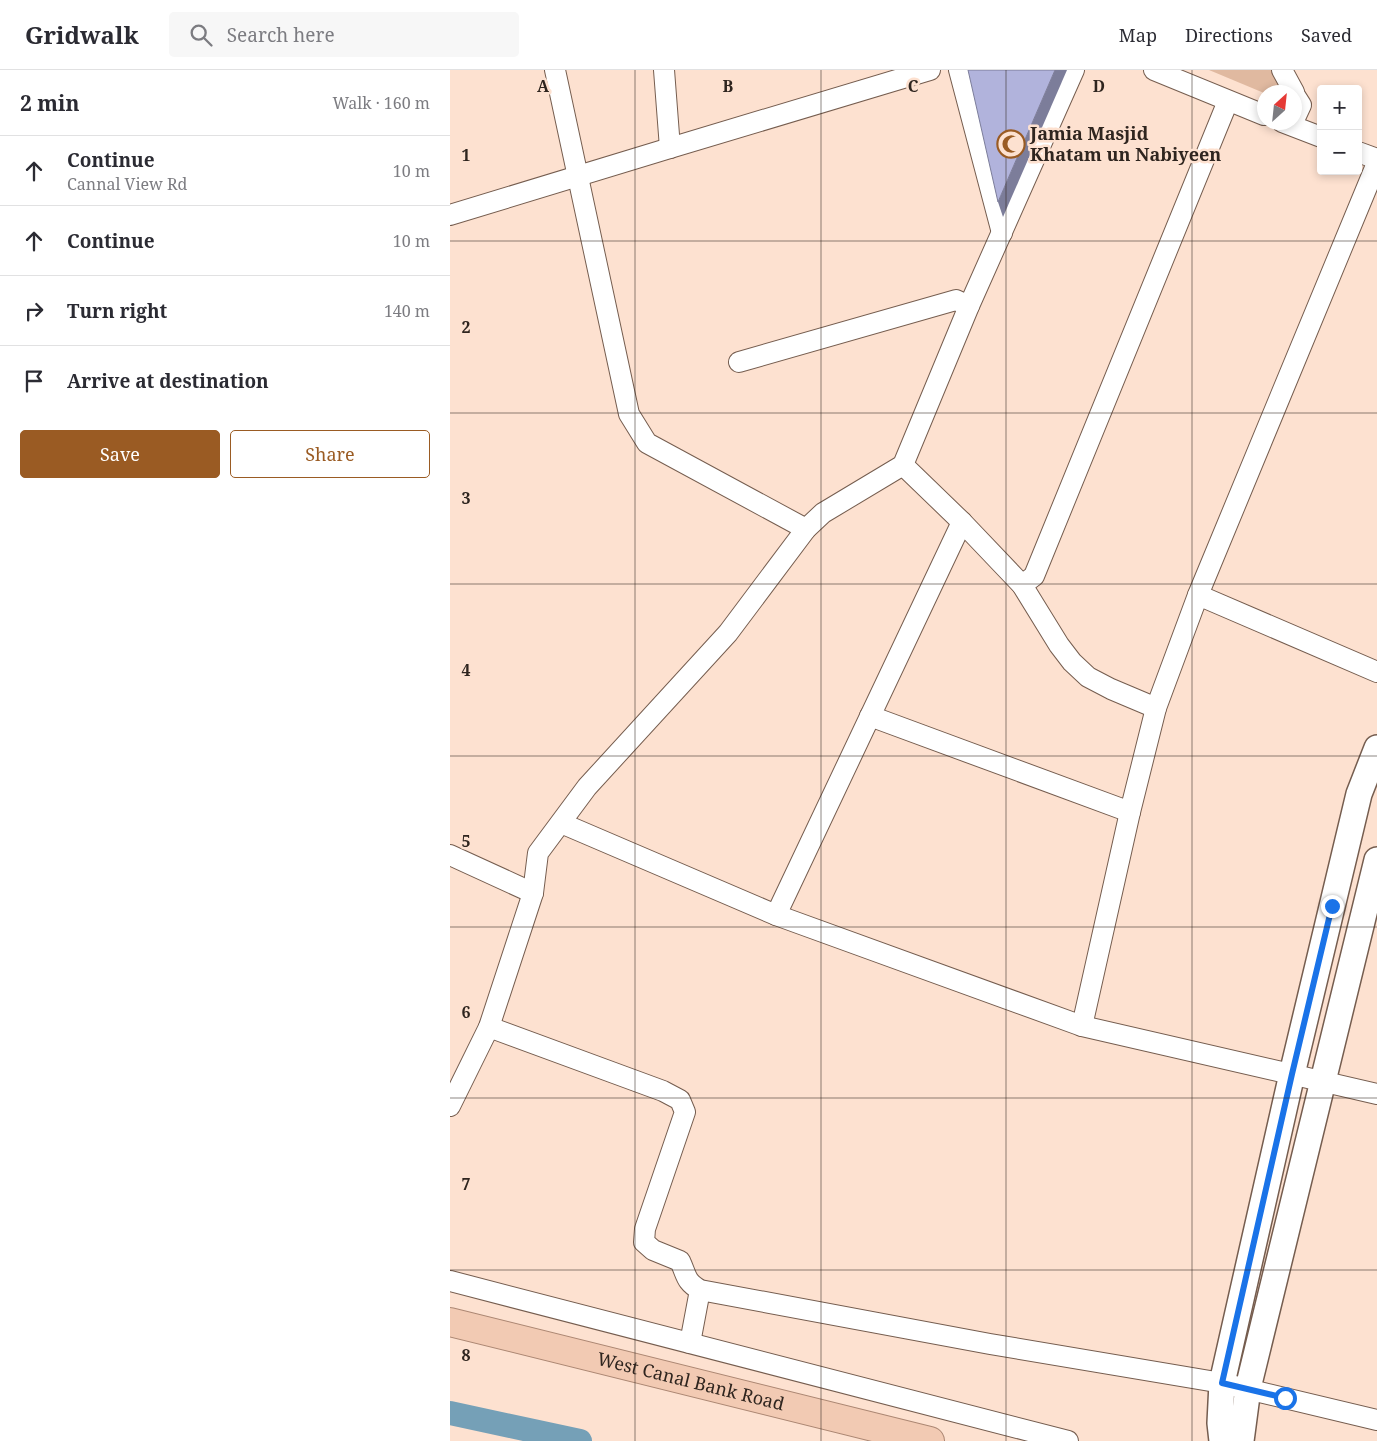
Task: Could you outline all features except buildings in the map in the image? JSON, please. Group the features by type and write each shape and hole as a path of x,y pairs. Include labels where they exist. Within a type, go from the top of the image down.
{"highway":[{"name":"West Canal Bank Road","path":"450,1322 930,1441"}],"street":[{"path":"555,70 629,414 647,443 806,529"},
{"path":"664,70 670,148"},
{"path":"959,70 1002,233"},
{"path":"450,1106 489,1026 533,893 538,853 587,787 728,633 806,529 823,513 903,465 969,306 1074,70"},
{"path":"1154,70 1257,113"},
{"path":"1282,70 1290,85"},
{"path":"450,215 928,71"},
{"path":"1022,584 1034,576 1228,101"},
{"path":"1302,129 1317,136"},
{"path":"1082,1026 1130,812 1156,708 1198,595 1377,161 1362,154"},
{"path":"739,362 956,300 969,306"},
{"path":"903,465 1022,584 1059,645 1072,662 1088,677 1111,690 1156,708"},
{"path":"776,915 962,522"},
{"path":"1198,595 1377,672"},
{"path":"870,716 1130,812"},
{"path":"1222,1441 1220,1423 1222,1383 1292,1074 1359,794 1377,748"},
{"path":"561,824 776,915 1082,1026 1377,1094"},
{"path":"450,855 533,893"},
{"path":"1241,1441 1248,1388 1377,860"},
{"path":"489,1026 663,1091 680,1100 685,1112 645,1229 644,1242 653,1250 680,1261 685,1277 691,1285 700,1290 1000,1345 1222,1383 1377,1420"},
{"path":"450,1281 1068,1441"},
{"path":"690,1343 700,1290"}],"shaded area":[{"path":"1209,70 1271,70 1279,85 1257,85 1257,90"}],"waterway":[{"path":"450,1413 580,1441"}],"place":[{"name":"Jamia Masjid Khatam un Nabiyeen","path":"1011,144"}],"route":[{"path":"1285,1398 1222,1383 1332,906"}]}
